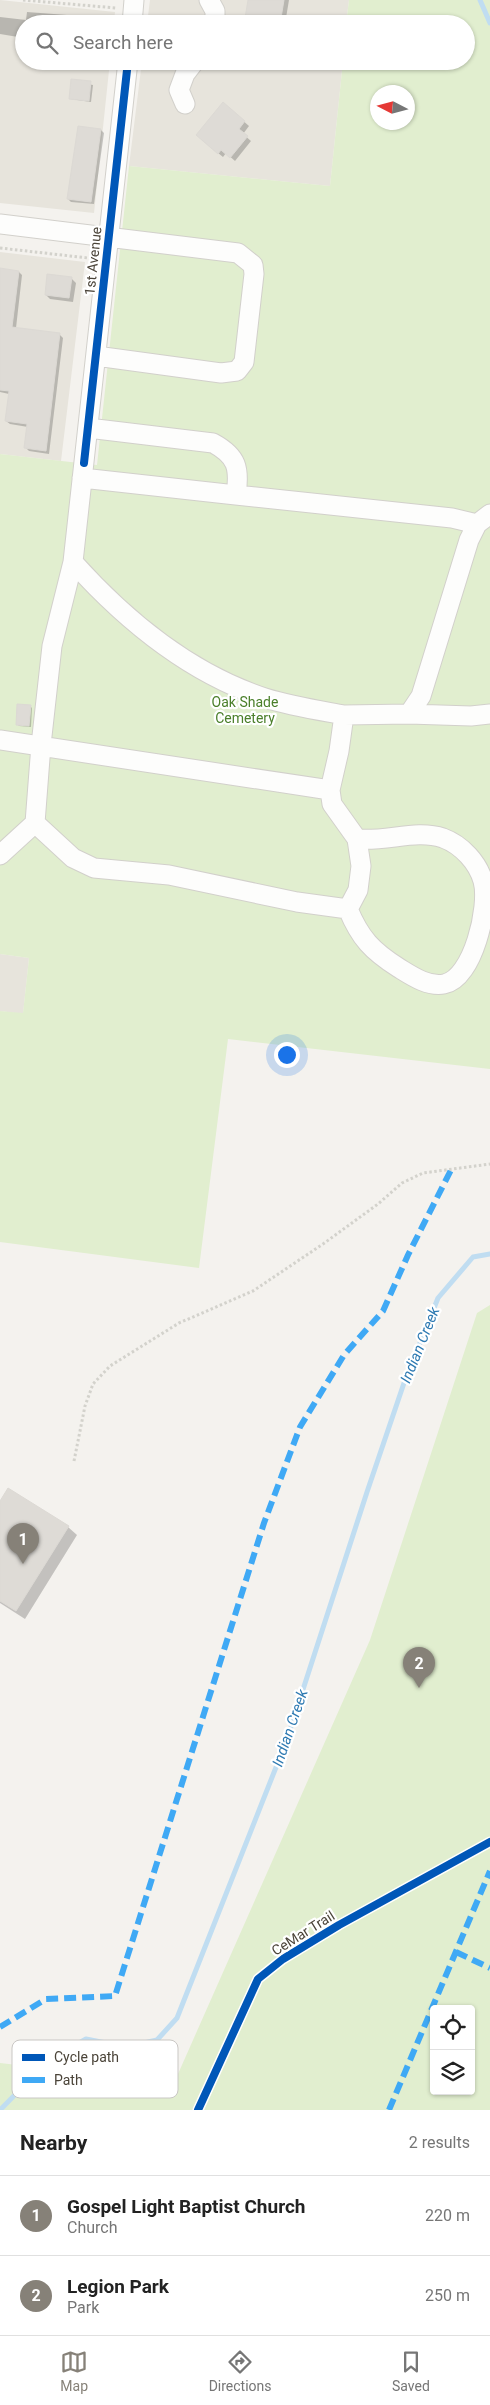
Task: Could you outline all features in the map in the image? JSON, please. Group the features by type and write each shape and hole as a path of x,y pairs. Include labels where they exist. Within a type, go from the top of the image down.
{"street":[{"path":"133,15 134,0"},
{"path":"209,0 215,15"},
{"name":"1st Avenue","path":"35,822 52,646 73,562 127,70"},
{"path":"185,104 179,90 189,70"},
{"path":"0,224 238,253 253,265 254,274 244,362 237,371 221,373 96,356"},
{"path":"88,428 213,443 228,451 236,464 238,481 236,495"},
{"path":"83,470 236,495 452,518 484,519"},
{"path":"409,714 421,696 469,540 484,519"},
{"path":"73,562 105,597 156,640 197,666 263,697 289,705 344,715 409,714 471,716 490,714"},
{"path":"344,715 339,751 330,790 332,804 357,839 361,866 358,890 348,909"},
{"path":"0,740 330,790"},
{"path":"0,856 35,822 73,858 94,868 169,875 297,902 348,909"},
{"path":"348,909 357,930 382,957 421,981 434,985 446,984 464,969 478,938 486,900 483,881 473,861 460,847 445,839 428,834 384,840 357,839"}],"path":[{"path":"23,0 116,10 117,0"},
{"path":"0,248 88,258 89,250"},
{"path":"74,1461 85,1406 93,1384 110,1366 179,1323 253,1291 323,1244 378,1204 402,1183 424,1173 490,1164"}],"shaded area":[{"path":"0,0 115,12 115,15 15,15 15,70 109,70 94,213 0,203"},
{"path":"150,0 349,0 347,15 148,15"},
{"path":"141,70 342,70 330,186 129,166"},
{"path":"0,252 85,262 61,461 0,454"},
{"path":"0,954 29,958 23,1014 0,1011"}],"green space":[{"name":"Oak Shade Cemetery","path":"349,0 490,0 490,1069 228,1039 199,1268 0,1242 0,1011 23,1013 29,958 0,954 0,454 97,465 129,166 330,186 342,70 475,70 475,15 347,15"},
{"path":"490,1305 490,2110 0,2110 0,2063 12,2064 12,2098 178,2098 178,2074 370,1640 477,1313"}],"building":[{"path":"248,0 284,0 282,15 246,15"},
{"path":"71,79 91,81 89,101 69,99"},
{"path":"223,102 245,121 239,129 248,136 230,158 221,150 218,154 196,135"},
{"path":"78,126 101,129 91,202 67,199"},
{"path":"0,268 19,271 12,327 60,333 46,451 24,448 27,424 5,421 9,391 0,390"},
{"path":"47,274 72,277 69,298 45,295"},
{"path":"17,704 31,705 29,726 16,725"},
{"path":"8,1488 69,1526 16,1611 0,1601 0,1501"}],"waterway":[{"path":"480,0 490,23"},
{"name":"Indian Creek","path":"157,2040 177,2018 286,1742 404,1383 438,1298 473,1257 490,1254"},
{"name":"Indian Creek","path":"84,2040 91,2040"},
{"name":"Indian Creek","path":"0,2110 12,2098"}],"marked path":[{"path":"0,2027 46,1999 115,1996 264,1523 300,1427 344,1355 383,1311 408,1255 452,1168"},
{"path":"389,2110 490,1871"},
{"path":"456,1952 490,1968"}],"cycle path":[{"path":"84,463 127,70"},
{"name":"CeMar Trail","path":"198,2110 258,1979 283,1959 339,1925 490,1842"}],"place":[{"name":"Gospel Light Baptist Church","path":"23,1564"},
{"name":"Legion Park","path":"419,1688"}]}
